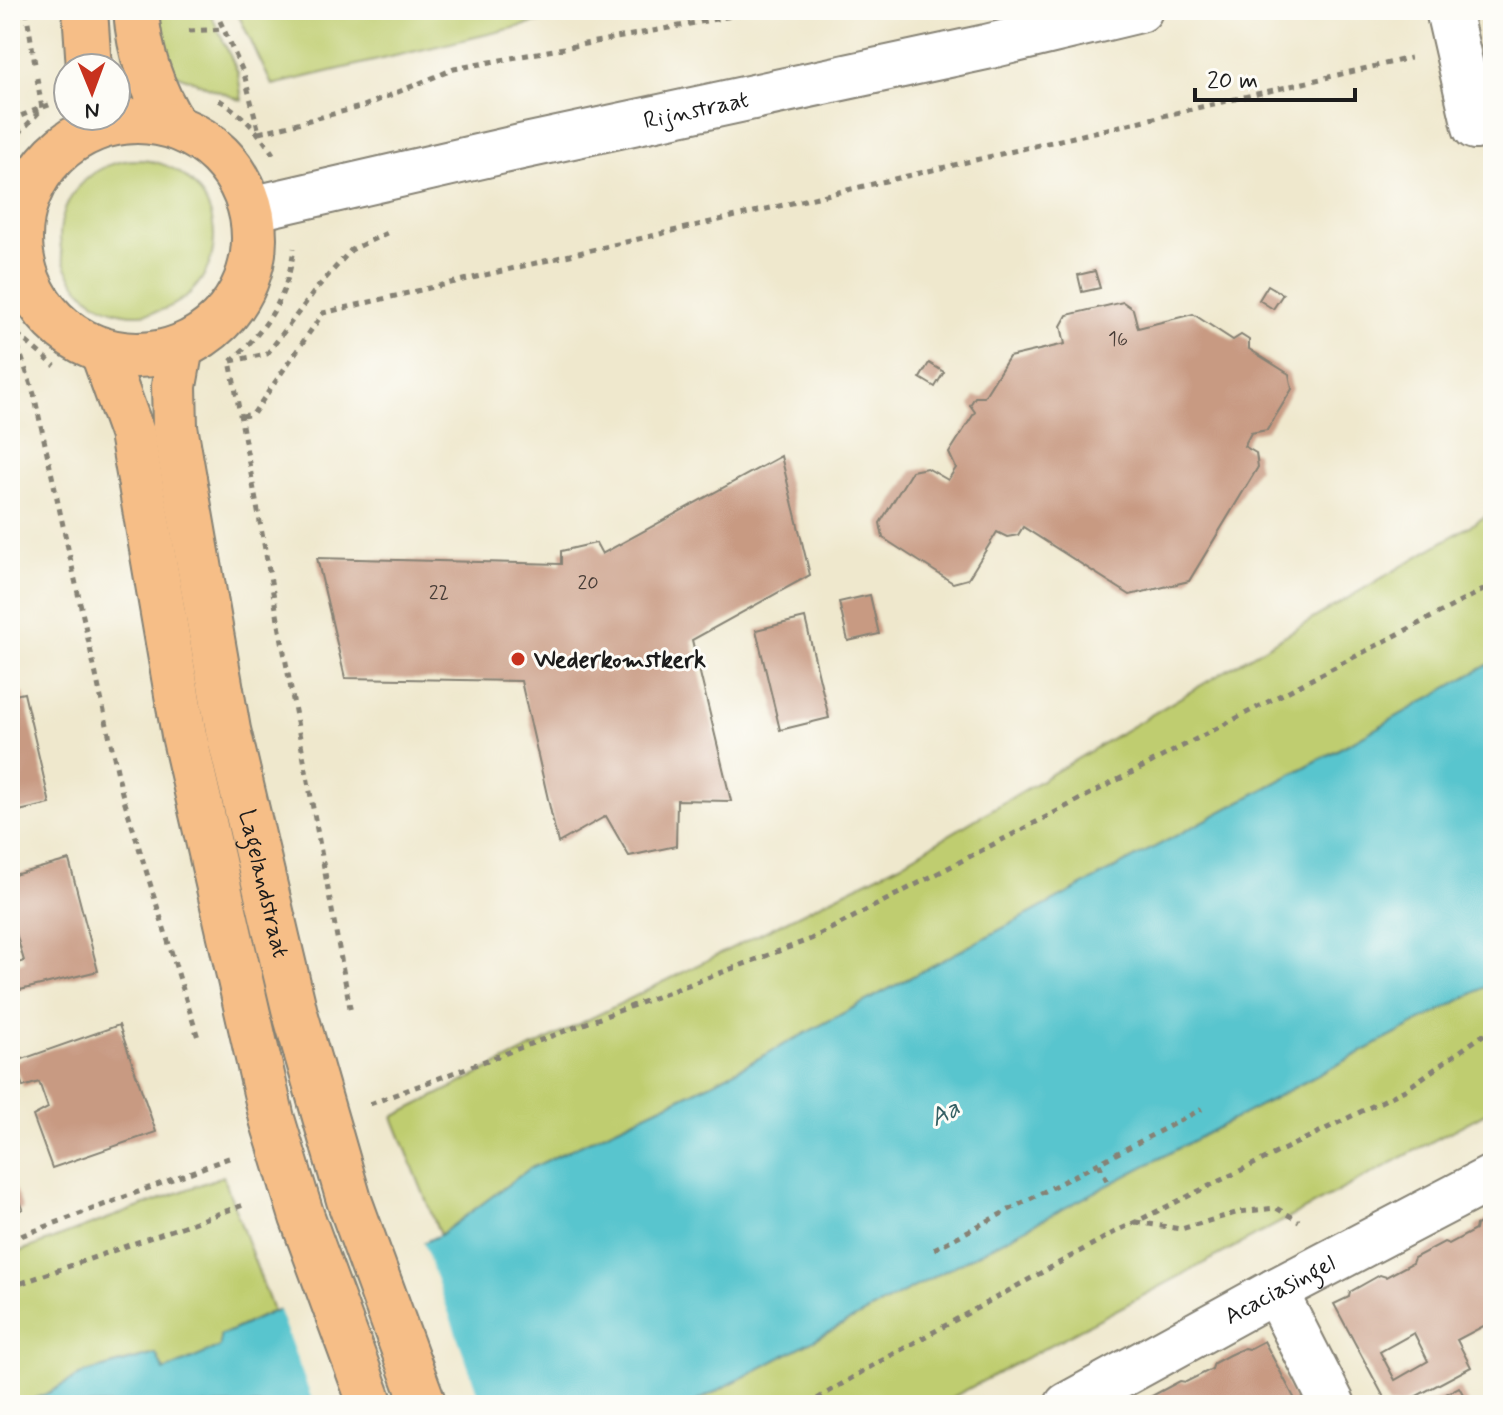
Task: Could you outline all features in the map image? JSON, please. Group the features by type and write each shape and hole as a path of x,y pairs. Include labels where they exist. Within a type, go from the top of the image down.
{"main road":[{"path":"85,10 88,52"},
{"path":"136,10 138,34 149,77 159,102 175,127"},
{"path":"77,132 53,155 17,204 20,221 16,264 41,307 68,334 102,350 147,356 181,347 221,322 243,289 254,250 255,230 251,209 238,177 213,149 175,127 132,122"},
{"name":"Lagelandstraat","path":"181,347 174,386 175,427 228,730 295,1013 325,1123 349,1200 424,1405"},
{"name":"Lagelandstraat","path":"102,350 132,433 184,735 272,1119 302,1217 371,1405"}],"street":[{"name":"Rijnstraat","path":"251,209 521,147 986,47 1078,17 1140,10"},
{"path":"1453,28 1475,127"},
{"name":"Acaciasingel","path":"1067,1405 1493,1177"},
{"path":"1275,1291 1333,1405"}],"path":[{"path":"26,10 42,109"},
{"path":"215,10 244,74 259,133 364,106 454,69 741,11 763,10"},
{"path":"242,416 253,414 323,313 1453,28"},
{"path":"10,120 42,109"},
{"path":"10,143 42,109"},
{"path":"352,1016 230,362 267,354 317,288 351,250 392,230"},
{"path":"11,328 34,394 122,793 203,1054"},
{"path":"325,1123 811,939 1493,585"},
{"path":"807,1405 870,1367 1135,1222 1405,1090 1493,1028"},
{"path":"367,1090 372,1118"},
{"path":"934,1249 1202,1109"},
{"path":"10,1240 238,1155 242,1166"},
{"path":"1099,1164 1108,1183"},
{"path":"10,1287 254,1201"},
{"path":"1135,1222 1181,1229 1239,1212 1276,1208 1306,1226 1324,1265"}],"green space":[{"path":"153,10 209,10 238,73 242,101 171,72"},
{"path":"236,10 590,10 272,85"},
{"path":"137,160 167,166 192,182 208,207 214,237 208,267 192,292 167,308 137,314 107,308 82,292 66,267 60,237 66,207 82,182 107,166"},
{"path":"1493,512 1493,662 1352,742 716,1081 529,1169 440,1235 393,1117 900,864"},
{"path":"1493,983 1493,1109 938,1405 690,1405"},
{"path":"223,1176 273,1311 220,1336 221,1347 164,1371 155,1354 87,1373 31,1401 10,1405 10,1255"}],"water":[{"name":"Aa","path":"1493,662 1493,983 690,1405 20,1405 85,1373 156,1354 164,1371 220,1347 220,1336 440,1235 529,1169 716,1081 1352,742"}],"pier":[{"path":"422,1239 482,1405 314,1405 277,1305"}],"building":[{"path":"1095,271 1100,288 1082,292 1078,275"},
{"path":"1268,285 1283,294 1273,309 1259,300"},
{"path":"1123,302 1133,309 1138,328 1193,314 1233,340 1241,335 1249,340 1249,349 1289,374 1292,389 1267,430 1251,433 1244,446 1256,453 1258,467 1189,581 1130,595 1023,527 1018,535 1007,537 997,532 968,579 953,583 883,538 880,523 912,471 927,468 948,480 956,468 949,453 975,412 970,405 975,397 984,397 1009,357 1065,344 1061,326 1067,315"},
{"path":"929,363 944,372 935,387 920,378"},
{"name":"Wederkomstkerk","path":"781,456 810,575 692,640 731,801 677,800 676,846 629,856 606,816 558,843 521,681 345,678 317,558 561,564 561,551 596,543 602,554"},
{"path":"870,595 879,634 848,641 839,602"},
{"path":"805,618 829,718 780,730 756,630"},
{"path":"24,693 50,804 10,813 10,696"},
{"path":"69,860 98,971 20,990 13,965 24,961 16,933 10,935 10,876"},
{"path":"119,1025 156,1132 52,1168 33,1116 48,1108 39,1082 23,1087 14,1062"},
{"path":"13,1183 23,1209 10,1214 10,1184"},
{"path":"1493,1216 1493,1331 1489,1323 1457,1340 1471,1367 1400,1405 1388,1405 1334,1304 1380,1275 1386,1277 1444,1242 1449,1244 1475,1230 1476,1225","holes":["1414,1333 1428,1361 1395,1380 1380,1352"]},
{"path":"1264,1341 1298,1405 1277,1405 1275,1401 1268,1405 1148,1405 1150,1397 1212,1369 1214,1363 1229,1355"},
{"path":"1459,1387 1469,1405 1425,1405"}],"place":[{"name":"Wederkomstkerk","path":"518,659"}]}
